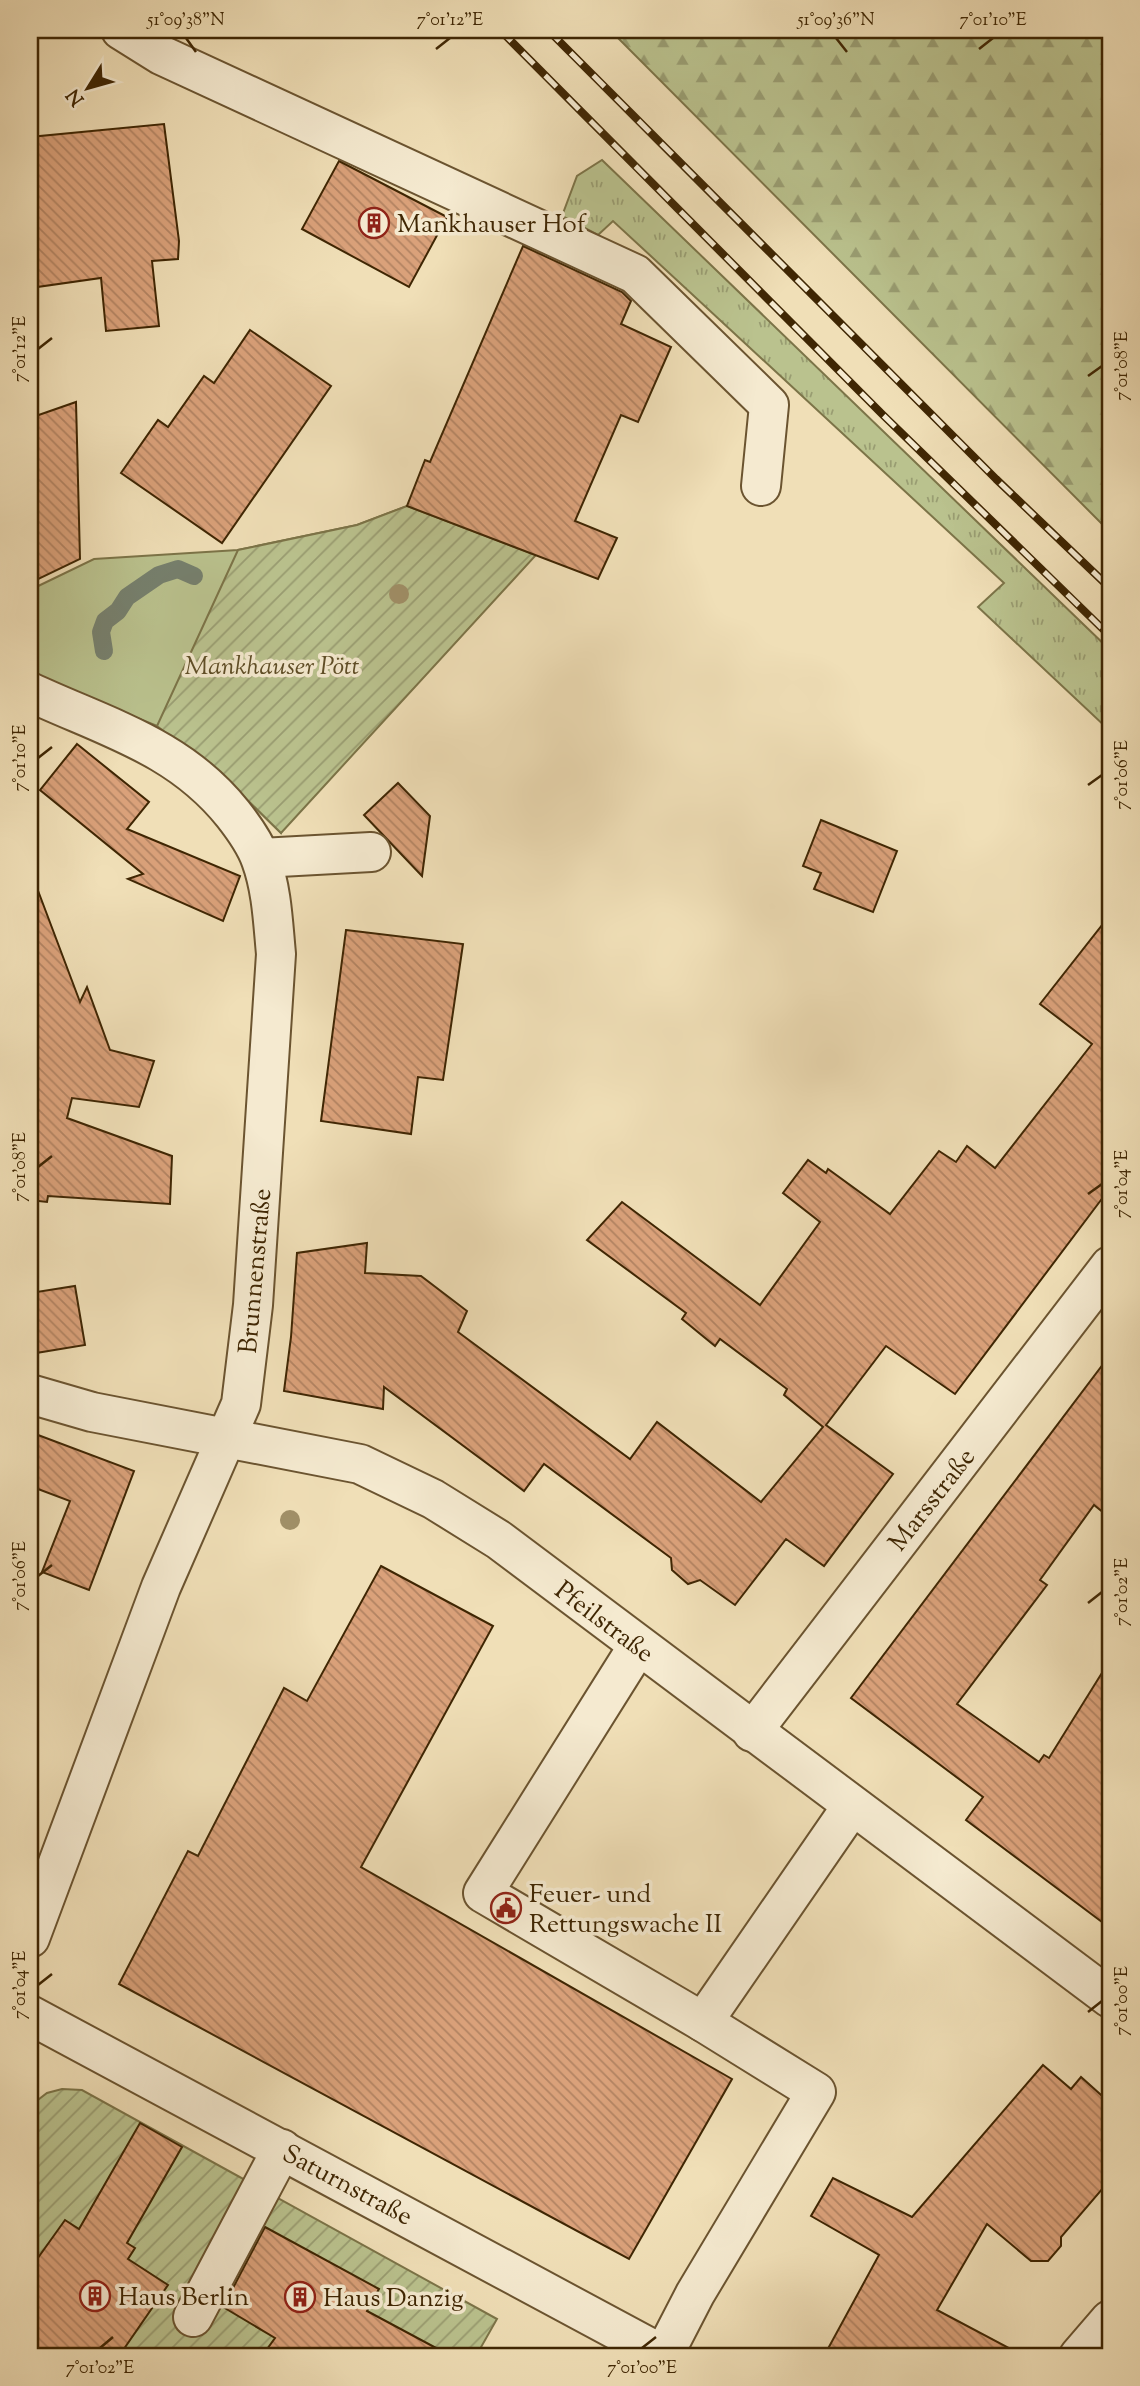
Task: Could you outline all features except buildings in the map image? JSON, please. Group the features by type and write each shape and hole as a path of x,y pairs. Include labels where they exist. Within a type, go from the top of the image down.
{"street":[{"path":"121,30 161,55 635,274 769,405 761,486"},
{"name":"Brunnenstraße","path":"30,692 142,740 184,766 219,797 246,831 261,858 272,902 276,954 253,1305 241,1404 162,1587 30,1938"},
{"path":"261,858 370,852"},
{"name":"Marsstraße","path":"752,1732 1110,1266"},
{"name":"Pfeilstraße","path":"30,1394 92,1412 360,1464 433,1499 499,1541 1110,1998"},
{"path":"638,1646 482,1894 703,2022 816,2092 695,2294 664,2356"},
{"path":"703,2022 852,1806"},
{"name":"Saturnstraße","path":"30,2015 664,2356"},
{"path":"193,2316 282,2149"},
{"path":"1079,2356 1110,2320"}],"green space":[{"path":"610,30 1110,30 1110,532"},
{"path":"602,160 1110,650 1110,731 978,607 1004,583 613,221 598,235 562,216 577,176"},
{"name":"Mankhauser Pött","path":"407,506 281,833 229,782 157,726 30,675 30,590 94,559 238,550 357,525"},
{"name":"Mankhauser Pött","path":"407,506 536,555 281,833 229,782 157,726 238,550 357,525"},
{"path":"62,2089 82,2090 497,2319 476,2356 30,2356 30,2106 47,2093"}],"waterway":[{"path":"104,651 101,632 105,621 118,611 127,597 159,575 178,569 194,576"}],"railway":[{"path":"500,30 883,415 1110,636"},
{"path":"548,30 996,479 1110,588"}],"place":[{"name":"Mankhauser Hof","path":"374,223"},
{"name":"Feuer- und Rettungswache II","path":"506,1908"},
{"name":"Haus Berlin","path":"95,2296"},
{"name":"Haus Danzig","path":"300,2297"}]}
